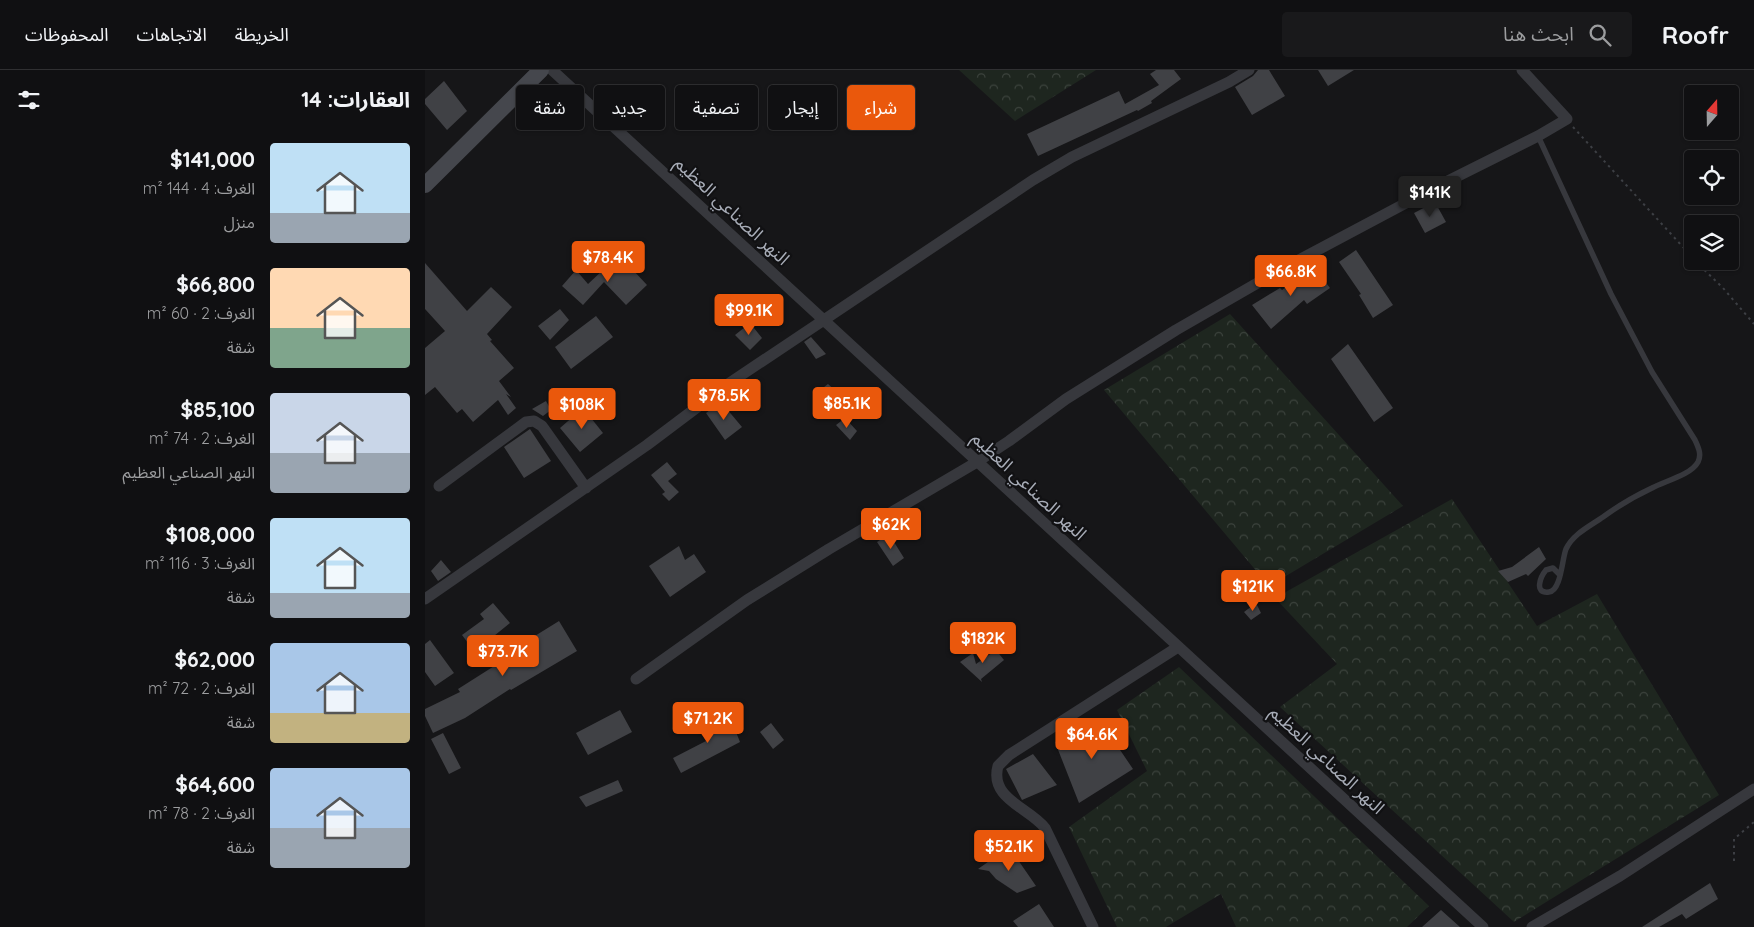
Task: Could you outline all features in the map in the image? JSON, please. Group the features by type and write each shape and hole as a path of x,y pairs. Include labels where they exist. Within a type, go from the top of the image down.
{"street":[{"path":"425,185 541,70"},
{"name":"النهر الصناعي العظيم","path":"552,70 1483,927"},
{"path":"425,598 647,445 728,384 1033,180 1073,157 1229,82 1249,70"},
{"path":"636,679 747,600 829,548 977,462 1067,399 1194,320 1351,232 1539,136 1567,119 1523,70"},
{"path":"439,486 526,422 534,420 542,426 586,488"},
{"path":"1093,927 1045,828 1034,816 1022,810 1008,799 997,781 998,766 1009,755 1178,647"},
{"path":"1532,927 1620,876 1754,789"}],"lane":[{"path":"1539,136 1611,294 1652,372 1695,440 1699,451 1698,462 1689,470 1675,479 1653,487 1629,500 1575,537 1566,550 1559,574"}],"path":[{"path":"1567,119 1684,248"},
{"path":"1704,270 1723,288 1754,324"},
{"path":"1734,861 1734,839 1754,822"}],"green space":[{"path":"959,70 1096,70 1015,121"},
{"path":"1230,314 1403,506 1269,586 1104,390"},
{"path":"1452,499 1537,626 1597,594 1719,795 1514,922 1280,707 1337,664 1275,598"},
{"path":"1179,667 1429,906 1407,927 1236,927 1221,894 1166,927 1117,927 1069,827 1147,771 1117,710"}],"building":[{"path":"1156,70 1174,70 1181,79 1151,101 1152,103 1138,111 1038,156 1027,134 1119,91 1125,104 1159,85 1150,74"},
{"path":"1258,70 1269,70 1285,96 1252,115 1235,87 1253,76"},
{"path":"1318,70 1354,70 1328,86"},
{"path":"444,81 467,111 447,130 425,104 425,99"},
{"path":"1435,202 1446,222 1425,233 1414,213"},
{"path":"1356,250 1393,305 1373,318 1359,295 1361,294 1339,262"},
{"path":"619,255 647,285 626,305 604,282 583,305 562,286 576,270 588,284"},
{"path":"425,263 467,311 491,287 512,307 487,334 492,340 490,341 514,368 499,381 511,397 506,394 516,408 508,415 498,400 473,422 462,409 457,413 435,387 425,395 425,348 445,331 425,309"},
{"path":"1314,267 1330,288 1307,304 1304,300 1271,329 1252,305 1280,288 1282,290"},
{"path":"560,309 569,320 550,340 538,326"},
{"path":"596,316 613,337 571,369 555,347"},
{"path":"750,323 762,338 750,350 735,335"},
{"path":"811,337 826,354 816,359 804,342"},
{"path":"1348,344 1393,408 1374,422 1331,359"},
{"path":"828,384 837,392 825,406 815,394"},
{"path":"546,401 551,410 543,416 532,409"},
{"path":"721,402 742,427 725,440 706,413"},
{"path":"583,408 603,433 580,452 560,428"},
{"path":"845,418 857,431 850,440 836,425"},
{"path":"530,429 551,461 524,478 504,447"},
{"path":"667,462 677,474 668,481 679,492 669,501 662,494 665,492 651,475"},
{"path":"889,534 904,558 893,566 877,542"},
{"path":"679,546 685,560 694,554 706,572 670,597 649,566"},
{"path":"1539,547 1546,559 1528,576 1526,574 1508,582 1498,571 1512,567"},
{"path":"441,560 451,572 438,581 431,571"},
{"path":"493,603 510,623 489,640 492,645 477,655 462,635 484,619 480,614"},
{"path":"1256,603 1261,613 1251,620 1244,612"},
{"path":"559,621 577,651 510,689 465,718 433,733 425,716 425,709 460,692 458,689 532,642 530,639"},
{"path":"430,640 454,673 435,686 425,672 425,644"},
{"path":"996,650 1004,660 981,679 982,682 960,662 973,653 976,664"},
{"path":"620,710 632,732 588,755 576,733"},
{"path":"720,716 727,730 734,727 740,742 681,773 673,758 706,741 699,725"},
{"path":"1099,719 1133,769 1079,803 1055,742"},
{"path":"771,723 784,740 773,749 760,732"},
{"path":"443,733 461,768 449,774 431,739"},
{"path":"1033,754 1057,785 1022,800 1006,769"},
{"path":"618,780 623,791 586,807 579,797"},
{"path":"1009,847 1036,886 1017,893 996,879 989,871 978,869"},
{"path":"1710,883 1718,899 1686,919 1682,914 1659,927 1642,927"},
{"path":"1039,904 1054,927 1018,927 1013,921"},
{"path":"1441,910 1460,927 1422,927"}]}
